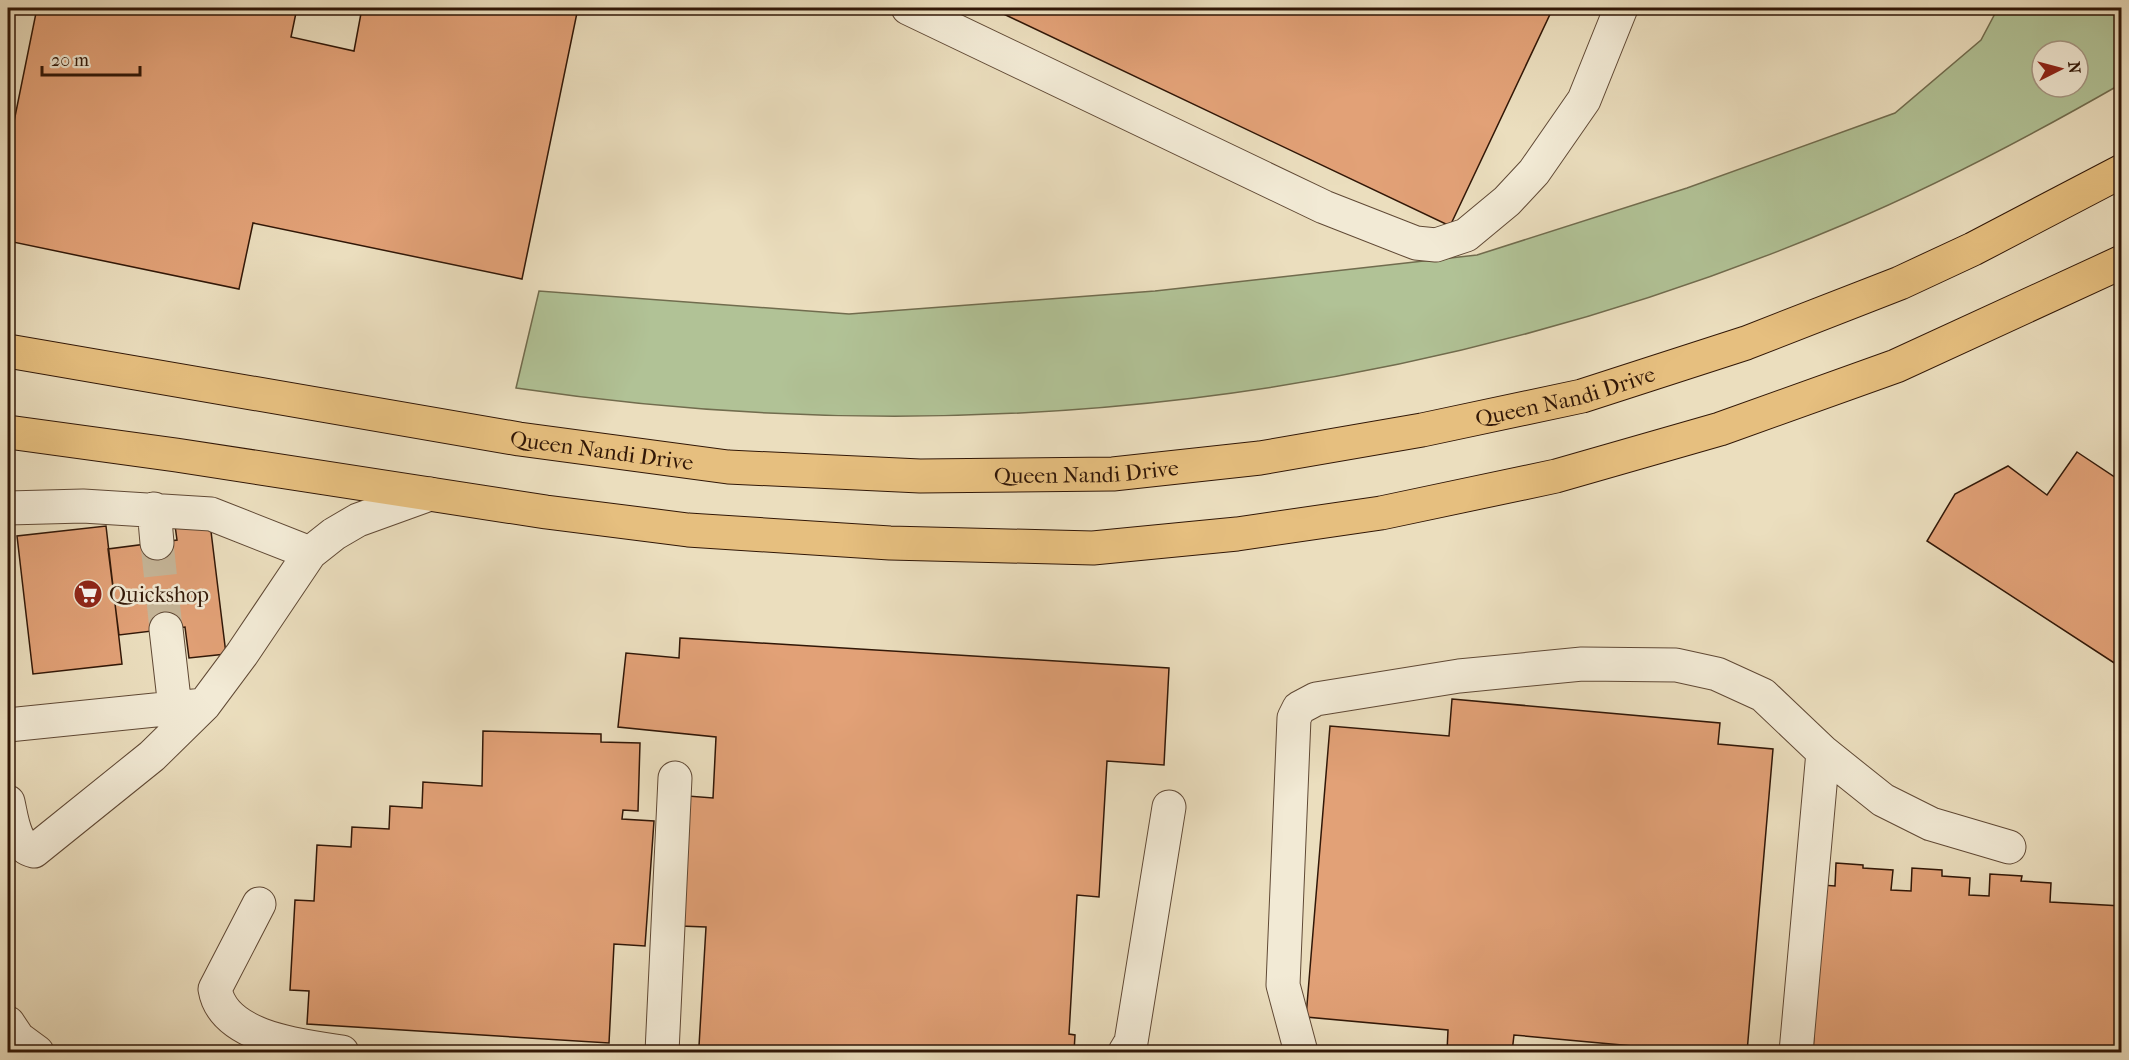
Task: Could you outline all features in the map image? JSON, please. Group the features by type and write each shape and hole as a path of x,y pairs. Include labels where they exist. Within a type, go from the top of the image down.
{"main road":[{"name":"Queen Nandi Drive","path":"8,351 519,440 728,467 920,476 1113,474 1272,456 1422,430 1582,396 1746,343 1900,283 1973,249 2121,171"},
{"path":"8,432 688,530 890,543 1093,548 1237,534 1381,513 1556,476 1720,429 1896,366 2121,262"}],"lane":[{"path":"908,8 1324,207 1416,243 1437,245 1466,235 1507,201 1534,172 1584,100 1621,8"},
{"path":"8,802 20,844 34,851 152,756 190,707 242,654 310,553 334,534 358,520 430,494"},
{"path":"8,508 83,506 154,509 219,516 310,553"},
{"path":"154,509 157,543"},
{"path":"166,629 190,707"},
{"path":"1301,1053 1283,985 1294,718 1299,708 1316,699 1470,675 1582,664 1676,664 1716,674 1763,695 1822,752 1883,800 1931,824 2009,847"},
{"path":"8,725 190,707"},
{"path":"1796,1053 1822,752"},
{"path":"662,1053 675,778"},
{"path":"1132,1049 1169,807"},
{"path":"260,904 215,989 220,1008 228,1017 264,1036 342,1053"},
{"path":"8,1023 18,1038 38,1053"}],"green space":[{"path":"1998,8 2121,8 2121,84 2054,122 1916,192 1845,224 1685,285 1523,335 1358,372 1192,398 1024,413 855,416 686,408 516,388 539,291 849,314 1155,291 1477,255 1687,188 1895,113 1981,40"}],"building":[{"path":"37,8 297,8 291,37 354,51 362,8 578,8 522,279 253,223 239,289 8,241 8,151"},
{"path":"991,8 1553,8 1450,226"},
{"path":"2077,452 2122,482 2122,668 1927,541 1955,494 2008,466 2047,495"},
{"path":"209,515 226,654 189,658 185,627 119,635 108,549 177,540 174,518"},
{"path":"106,526 122,664 33,674 17,536"},
{"path":"680,638 1169,668 1164,765 1107,761 1099,897 1077,895 1069,1034 1075,1035 1074,1052 809,1052 699,1046 706,927 680,926 688,796 713,798 716,737 618,727 626,653 679,658"},
{"path":"1452,699 1720,723 1718,744 1773,749 1747,1052 1664,1052 1665,1049 1514,1035 1512,1052 1447,1052 1448,1030 1306,1017 1330,726 1449,736"},
{"path":"483,731 601,734 601,742 640,743 638,811 623,810 622,819 654,821 645,946 614,944 609,1043 307,1024 309,991 290,990 295,900 314,901 317,845 351,847 352,827 389,829 390,806 422,808 423,782 482,786"},
{"path":"1836,863 1893,870 1891,890 1911,891 1912,868 1942,870 1942,876 1970,878 1969,895 1989,896 1990,874 2022,876 2021,881 2051,883 2050,902 2122,906 2122,1052 1813,1052 1822,885 1835,886"}],"tunnel":[{"path":"157,543 166,629"}],"place":[{"name":"Quickshop","path":"88,594"}]}
